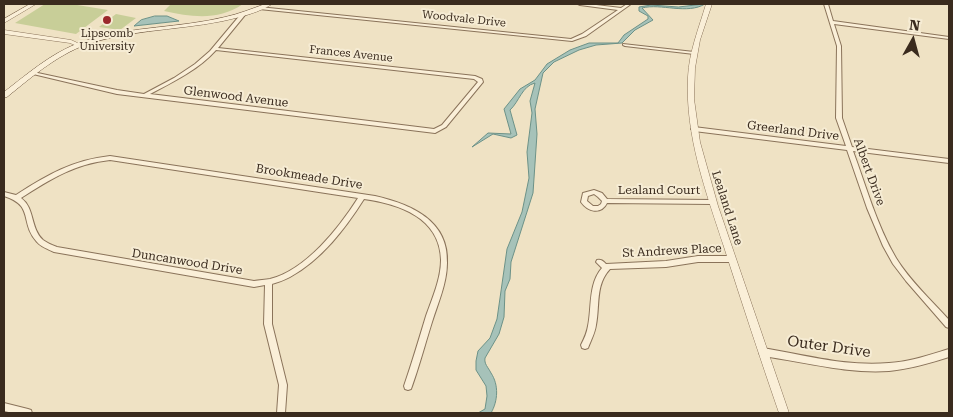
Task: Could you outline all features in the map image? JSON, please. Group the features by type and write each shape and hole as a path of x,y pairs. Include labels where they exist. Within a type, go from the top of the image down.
{"main road":[{"path":"4,95 62,53 79,45 110,36 197,24 243,15 269,4"}],"street":[{"path":"4,21 33,4"},
{"path":"580,4 622,9 629,4"},
{"name":"Lealand Lane","path":"709,4 694,53 691,92 694,129 713,202 784,413"},
{"name":"Albert Drive","path":"826,4 839,46 840,118 873,214 889,252 908,279 949,325"},
{"name":"Woodvale Drive","path":"260,8 564,40 576,39 622,9"},
{"path":"145,95 189,71 215,49 243,15"},
{"path":"832,22 949,38"},
{"path":"4,32 79,45"},
{"path":"62,53 67,45 64,41"},
{"path":"625,45 694,53"},
{"name":"Frances Avenue","path":"215,49 480,80 480,84 438,131"},
{"name":"Glenwood Avenue","path":"33,73 107,90 438,131"},
{"name":"Greerland Drive","path":"694,129 949,161"},
{"name":"Brookmeade Drive","path":"17,198 67,168 82,162 110,158 398,203 419,213 435,229 442,247 444,262 442,276 408,386"},
{"path":"4,194 17,198"},
{"name":"Duncanwood Drive","path":"17,198 28,209 34,232 39,240 56,250 254,284 269,283 292,274 311,259 341,226 362,197"},
{"name":"Lealand Court","path":"605,201 713,202"},
{"name":"St Andrews Place","path":"585,345 593,330 599,279 606,268 619,264 662,264 698,259 732,259"},
{"path":"599,262 606,268"},
{"path":"269,283 268,324 283,385 281,413"},
{"name":"Outer Drive","path":"763,352 871,368 910,364 949,353"},
{"path":"4,407 28,413"}],"green space":[{"path":"45,4 71,4 108,10 76,34 15,23"},
{"path":"171,4 243,4 224,13 195,16 164,11"},
{"path":"116,14 136,18 120,30 99,27"}],"water":[{"path":"705,4 690,9 642,8 653,20 635,30 622,43 596,45 579,50 554,62 543,73 535,109 537,134 533,193 511,262 510,279 505,291 504,317 499,334 485,358 486,364 494,378 496,398 491,413 478,413 485,409 487,396 486,386 476,370 476,361 478,351 490,338 497,319 507,249 522,212 529,178 527,152 532,113 530,101 535,83 527,87 510,110 517,135 511,138 493,134 472,147 488,133 511,134 504,109 520,89 535,80 547,64 570,50 589,43 618,43 624,35 648,19 648,16 639,11 639,7 651,5 678,7"},
{"path":"155,16 167,16 179,21 134,26 141,20"}],"place":[{"name":"Lipscomb University","path":"107,20"}]}
